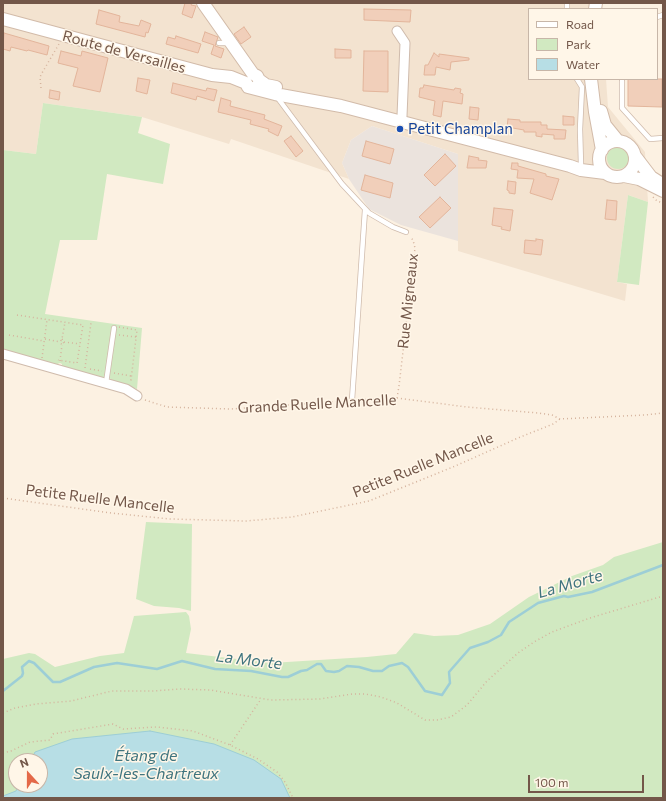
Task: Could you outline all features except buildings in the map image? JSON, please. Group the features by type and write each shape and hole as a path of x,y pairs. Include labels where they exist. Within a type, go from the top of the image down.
{"main road":[{"path":"204,3 224,42 252,81 341,106"},
{"name":"Route de Versailles","path":"3,19 212,75 252,81 275,94 341,106 575,166 581,170 605,173"},
{"path":"591,80 602,168 605,173 611,176 617,178 624,176 628,174 634,166 635,156"},
{"path":"597,80 603,121 618,141"},
{"path":"575,166 601,153 612,142 618,141 631,147 635,156 651,177 663,185"},
{"path":"624,176 639,179 663,191"}],"street":[{"path":"397,32 405,43 401,122"},
{"path":"3,354 59,365 126,389 138,396"}],"lane":[{"path":"575,166 580,129 582,87 578,80"},
{"path":"622,81 622,108 650,139 663,138"},
{"name":"Rue Migneaux","path":"275,94 342,184 365,210 393,227 406,232"},
{"path":"352,400 365,210"},
{"path":"106,383 113,334 116,327"}],"path":[{"path":"41,88 40,77 63,35"},
{"name":"Rue Migneaux","path":"397,398 415,248 413,240 406,232"},
{"path":"17,315 83,325 77,363 59,365"},
{"path":"42,358 47,320"},
{"path":"60,342 62,339 65,322"},
{"path":"91,323 85,369 131,376"},
{"path":"116,327 137,330 131,380 126,380 126,382"},
{"path":"113,334 136,337"},
{"path":"9,335 60,342 62,345"},
{"path":"62,339 64,342 80,344"},
{"path":"59,365 62,345 64,342"},
{"path":"55,360 59,365"},
{"name":"Grande Ruelle Mancelle","path":"138,396 167,406 190,408 231,409 397,398 467,407 538,413 552,415 560,419 663,413"},
{"name":"Petite Ruelle Mancelle","path":"3,498 111,513 170,519 246,521 292,518 369,501 453,467 553,424 560,419"},
{"path":"3,713 16,708 36,704 71,701 112,691 181,689 210,690 271,700 320,699 352,694 365,694 381,697 397,703 425,720 437,720 451,717 467,705 492,676 518,653 552,632 590,618 663,596"},
{"path":"230,745 261,699"},
{"path":"3,753 30,742 50,740 53,734 113,724 123,729 157,727 193,731 230,745 258,759 277,772 285,782 293,798"}],"shaded area":[{"path":"3,3 600,3 601,8 528,8 528,80 606,80 608,107 645,152 648,202 628,195 617,282 627,284 625,301 458,251 458,154 372,126 351,140 342,163 349,179 231,139 229,144 142,117 43,103 36,154 3,150"},
{"path":"372,126 458,154 458,241 401,225 369,209 349,179 342,163 351,140"}],"green space":[{"path":"43,103 142,117 138,133 170,144 163,184 107,174 97,240 60,240 45,314 142,328 137,389 111,381 110,378 107,377 103,380 62,368 62,364 60,363 55,365 3,350 3,150 36,154"},
{"path":"618,147 626,150 629,158 626,166 618,169 610,166 607,158 610,150"},
{"path":"628,195 648,202 639,285 617,282"},
{"path":"146,522 192,524 191,611 179,608 154,606 136,599"},
{"path":"663,542 663,798 3,798 3,659 29,653 35,654 55,667 100,656 124,653 134,616 186,612 189,616 191,629 186,653 271,663 396,654 414,633 434,636 458,635 490,624 529,597 572,576 603,565 614,557"}],"water":[{"name":"Étang de Saulx-les-Chartreux","path":"150,731 214,744 254,760 281,779 290,798 3,798 3,796 11,793 48,793 48,753 35,752 72,739"}],"waterway":[{"name":"La Morte","path":"3,691 22,676 22,667 29,661 34,663 53,682 60,682 94,667 117,663 157,669 182,661 215,669 251,671 282,677 288,677 307,670 317,664 321,664 326,671 334,672 347,666 359,667 373,671 382,671 389,666 402,663 408,667 425,691 442,695 450,683 449,672 470,648 488,642 501,635 509,622 538,603 564,596 568,597 592,592 663,565"}],"place":[{"name":"Petit Champlan","path":"400,129"}]}
